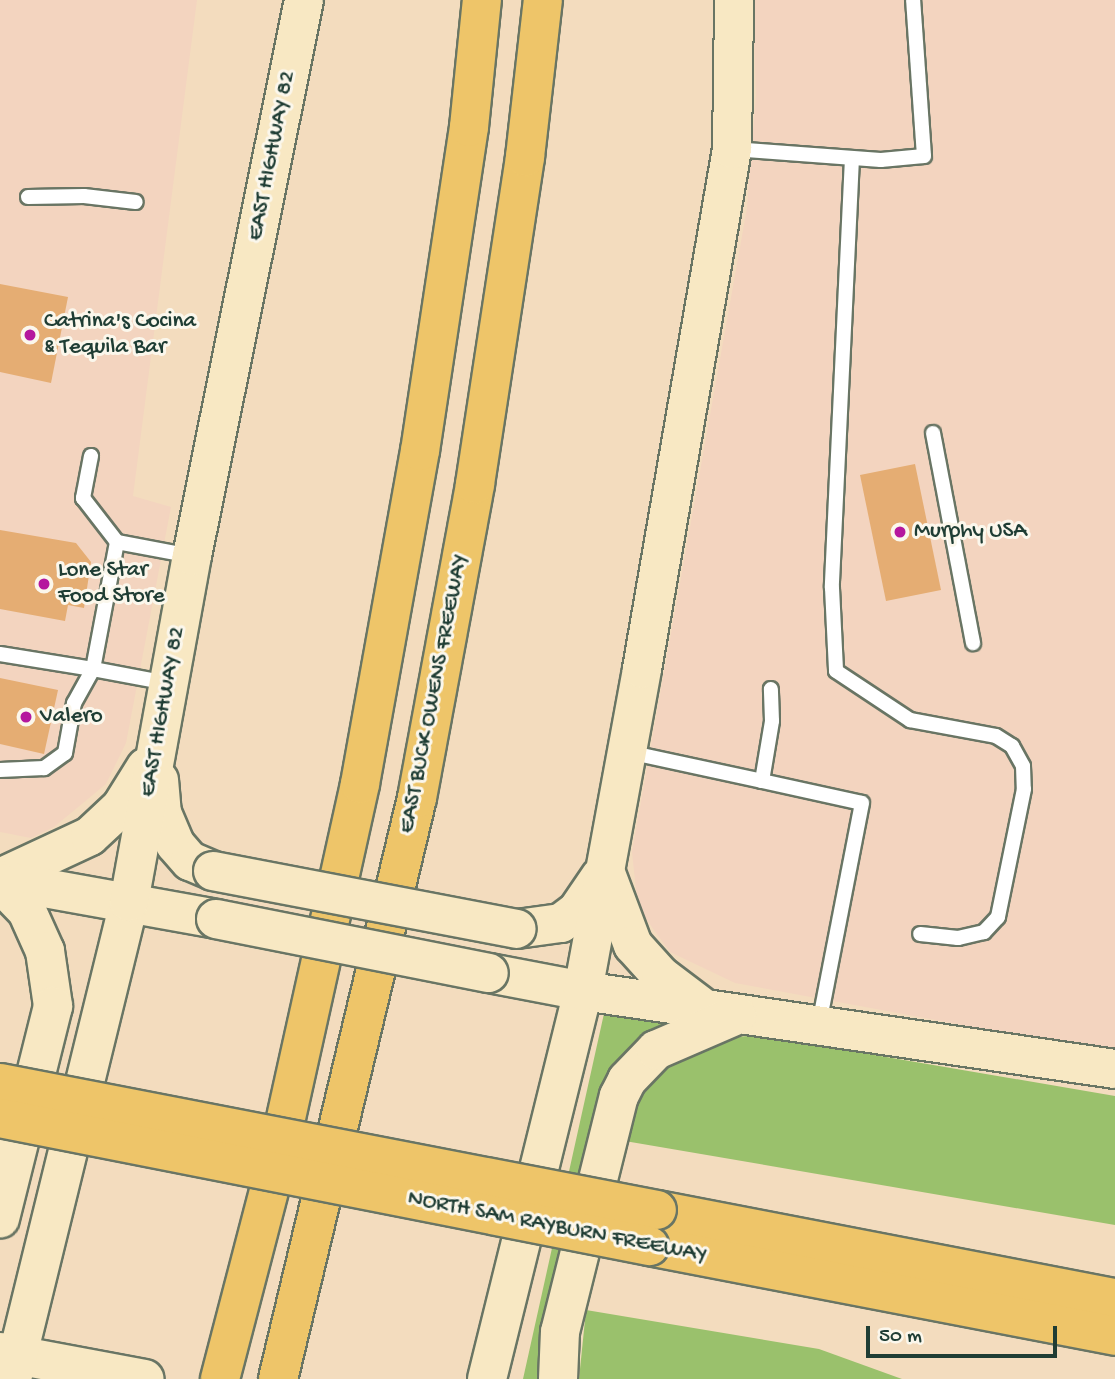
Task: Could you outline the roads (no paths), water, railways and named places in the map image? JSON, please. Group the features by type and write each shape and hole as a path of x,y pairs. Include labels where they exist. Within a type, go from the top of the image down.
{"highway":[{"path":"220,1379 274,1172 360,785 422,438 469,127 482,0"},
{"name":"EAST BUCK OWENS FREEWAY","path":"278,1379 417,798 475,484 525,157 543,0"},
{"name":"NORTH SAM RAYBURN FREEWAY","path":"0,1083 653,1228 1115,1336"},
{"name":"NORTH SAM RAYBURN FREEWAY","path":"0,1118 653,1228 1115,1298"}],"main road":[{"name":"EAST HIGHWAY 82","path":"10,1362 130,902 192,556 304,0"},
{"path":"487,1379 583,991 605,869 732,149 734,0"},
{"path":"157,750 162,813 175,844 190,861 213,871 517,929 561,923 577,911 605,869"},
{"path":"0,880 90,836 121,807 157,750"},
{"path":"605,869 621,921 633,945 661,976 722,1011"},
{"path":"0,880 130,902 583,991 1115,1069"},
{"path":"0,880 27,911 45,951 52,1006 0,1219"},
{"path":"558,1379 560,1332 619,1096 627,1080 656,1050 722,1011"},
{"path":"10,1362 131,1377"}],"lane":[{"path":"732,149 852,158 923,156 913,0"},
{"path":"852,158 832,588 836,671 910,720 996,736 1012,747 1023,766 1024,789 998,917 984,932 958,938 919,934"},
{"path":"28,197 84,196 136,202"},
{"path":"933,433 973,643"},
{"path":"91,456 83,498 117,542 192,556"},
{"path":"0,770 16,773 44,768 65,753 74,703 93,669 117,542"},
{"path":"0,654 169,683"},
{"path":"762,781 772,721 771,689"},
{"path":"626,751 862,803 818,1025"}],"place":[{"name":"Catrina's Cocina & Tequila Bar","path":"30,335"},
{"name":"Murphy USA","path":"900,532"},
{"name":"Lone Star Food Store","path":"44,584"},
{"name":"Valero","path":"26,717"}]}
